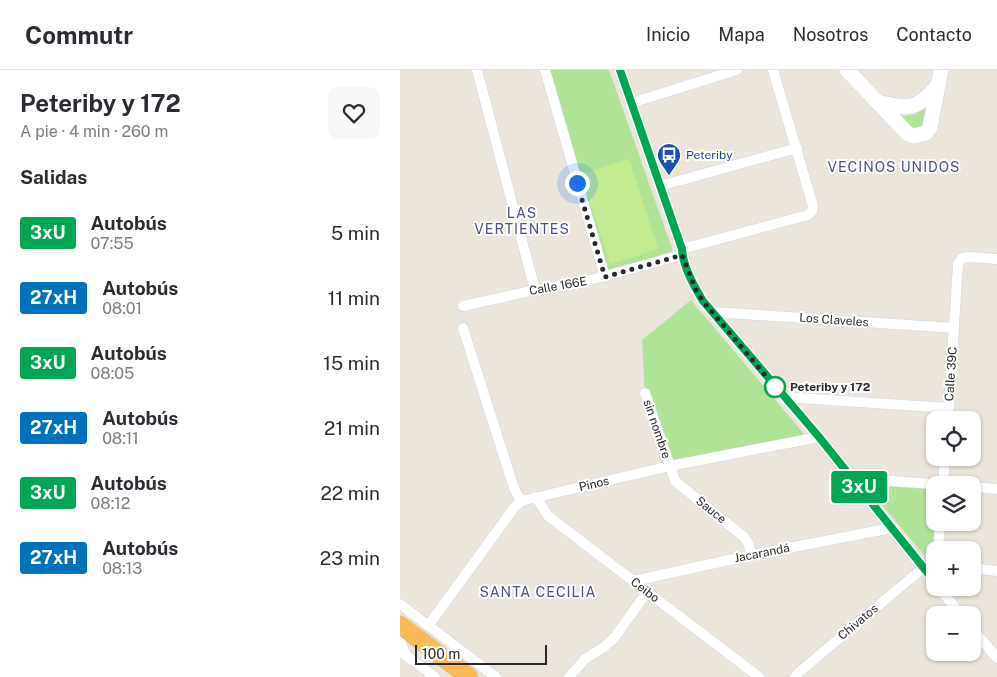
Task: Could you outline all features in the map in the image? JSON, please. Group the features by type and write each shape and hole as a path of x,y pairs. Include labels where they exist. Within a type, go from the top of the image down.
{"highway":[{"path":"404,637 451,677"},
{"path":"404,637 469,677"}],"main road":[{"path":"847,70 908,134 920,136 926,133 930,127 940,77"},
{"path":"877,102 899,107 913,106 926,99 940,77"}],"street":[{"path":"477,70 535,290"},
{"path":"544,70 605,277"},
{"path":"620,70 696,290 703,301 853,478 926,572"},
{"path":"631,103 737,70"},
{"path":"660,186 797,148 773,70"},
{"name":"Calle 166E","path":"463,306 605,277 808,215 812,211 813,206 797,148"},
{"name":"Calle 39C","path":"948,408 958,264 962,258 969,256 997,259"},
{"name":"Los Claveles","path":"713,312 954,328"},
{"path":"404,637 428,626 520,501 514,488 463,328"},
{"name":"sin nombre","path":"644,393 670,466"},
{"path":"784,397 948,408"},
{"name":"Pinos","path":"520,501 670,466 819,437"},
{"name":"Sauce","path":"670,466 675,481 744,537 748,542 752,555"},
{"path":"853,478 926,484"},
{"path":"981,488 997,489"},
{"name":"Ceibo","path":"536,497 548,516 759,677"},
{"name":"Jacarandá","path":"633,581 752,555 892,528"},
{"name":"Chivatos","path":"795,677 923,568"},
{"path":"981,569 997,571"},
{"path":"569,677 584,659 604,647 614,638 648,591"},
{"path":"946,596 954,606"},
{"path":"400,604 404,637 435,677"},
{"path":"428,626 496,677"},
{"path":"981,639 997,658"}],"green space":[{"path":"549,70 609,70 673,251 616,269 607,269"},
{"path":"925,107 928,109 924,124 919,129 911,129 899,117 916,114"},
{"path":"629,159 658,249 610,264 581,174"},
{"path":"691,300 805,435 666,462 645,397 642,340"},
{"path":"879,486 926,489 926,531 935,531 935,541 926,541 926,553 924,555 872,493"}],"bus line":[{"name":"3xU","path":"620,70 682,249 682,255 696,290 703,301 774,386 819,437 926,572"}],"place":[{"name":"Peteriby","path":"669,176"},
{"name":"Peteriby y 172","path":"775,387"}],"district":[{"name":"VECINOS UNIDOS","path":"894,167"},
{"name":"LAS VERTIENTES","path":"522,222"},
{"name":"SANTA CECILIA","path":"538,592"}],"route":[{"path":"577,183 605,277 682,255 696,290 703,301 775,387"}]}
